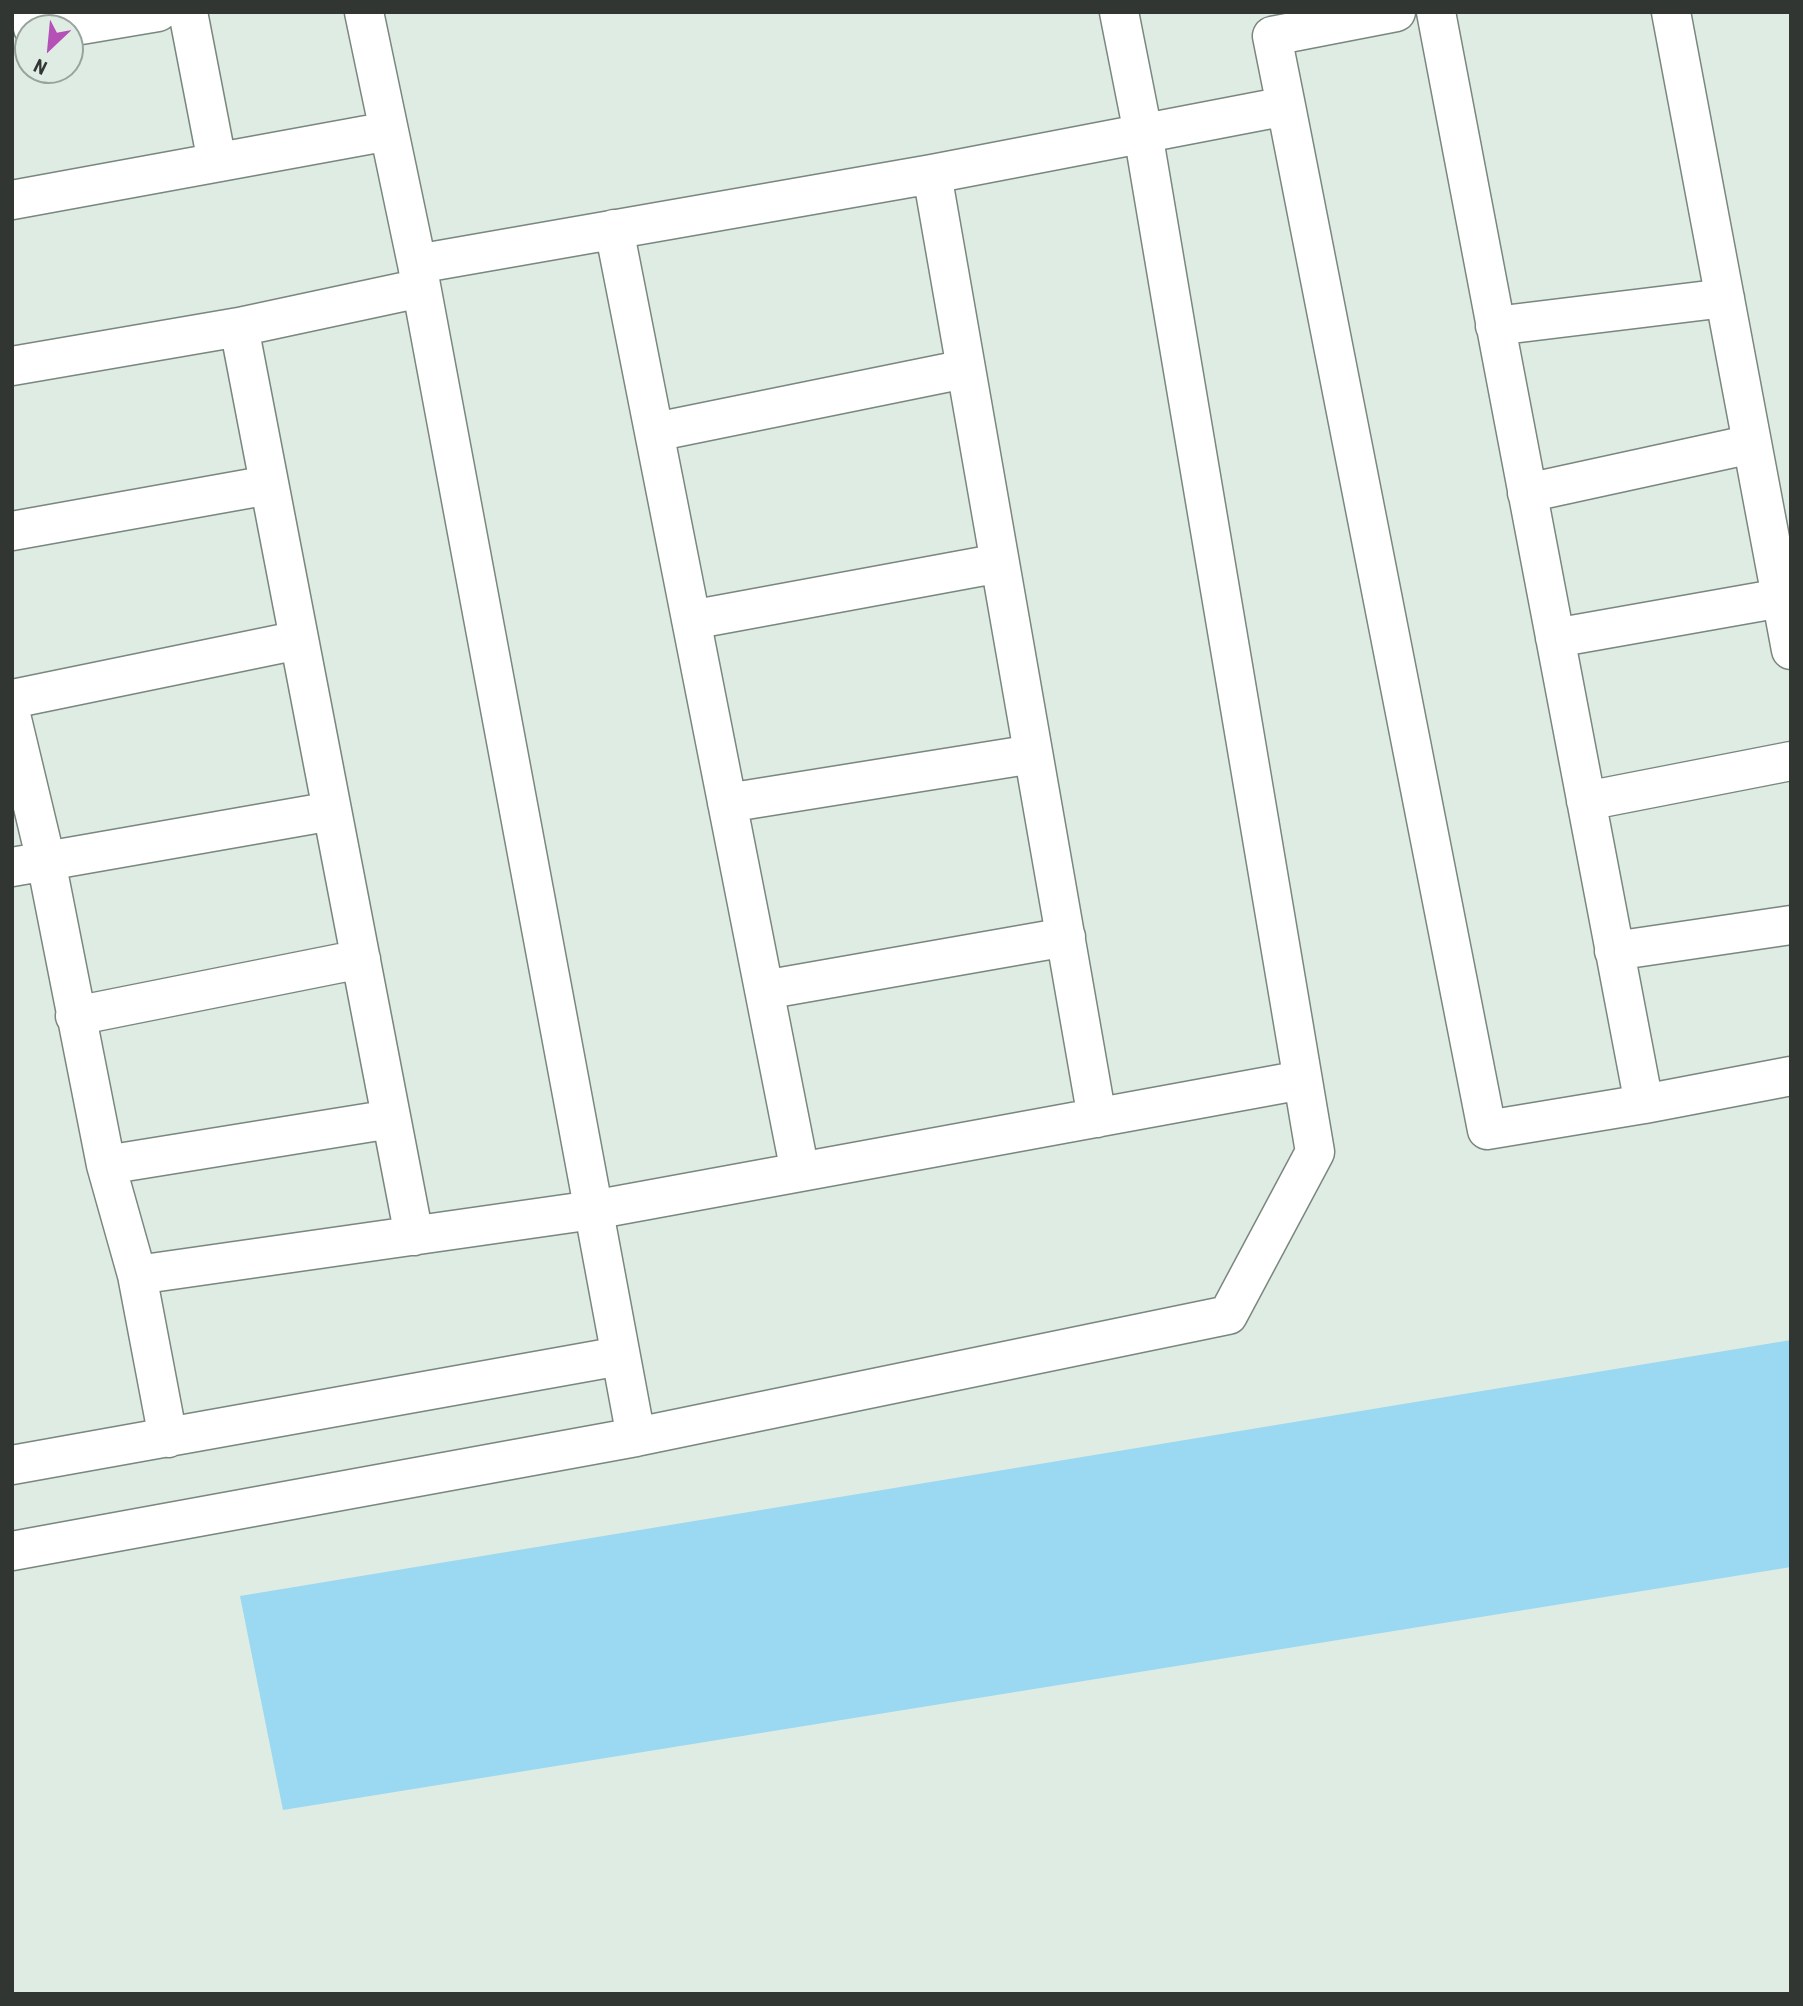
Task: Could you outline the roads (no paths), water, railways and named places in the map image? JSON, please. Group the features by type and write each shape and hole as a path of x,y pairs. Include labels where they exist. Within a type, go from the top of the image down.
{"street":[{"path":"84,25 158,12"},
{"path":"188,12 217,162"},
{"path":"364,12 419,276 635,1437"},
{"path":"12,1551 635,1437 1228,1315 1315,1152 1143,133 1119,12"},
{"path":"1396,12 1270,24 1488,1130 1791,1076"},
{"path":"1436,12 1644,1104"},
{"path":"1671,12 1791,650"},
{"path":"12,366 239,327 419,276 614,229 932,174 1286,106"},
{"path":"12,200 389,131"},
{"path":"932,174 1097,1118"},
{"path":"614,229 800,1172"},
{"path":"1495,326 1725,298"},
{"path":"239,327 414,1236"},
{"path":"655,432 965,369"},
{"path":"1527,493 1752,444"},
{"path":"12,531 269,485"},
{"path":"691,620 1000,563"},
{"path":"1555,638 1781,598"},
{"path":"12,699 299,640"},
{"path":"12,719 29,864 75,1016 106,1165 137,1275 168,1438"},
{"path":"727,803 1033,754"},
{"path":"1586,801 1791,761"},
{"path":"29,864 332,811"},
{"path":"1614,951 1791,925"},
{"path":"764,990 1066,937"},
{"path":"75,1016 361,959"},
{"path":"137,1275 593,1210 1302,1080"},
{"path":"106,1165 391,1119"},
{"path":"12,1465 620,1356"}],"water":[{"path":"1791,1340 1791,1567 283,1810 240,1596"}]}
